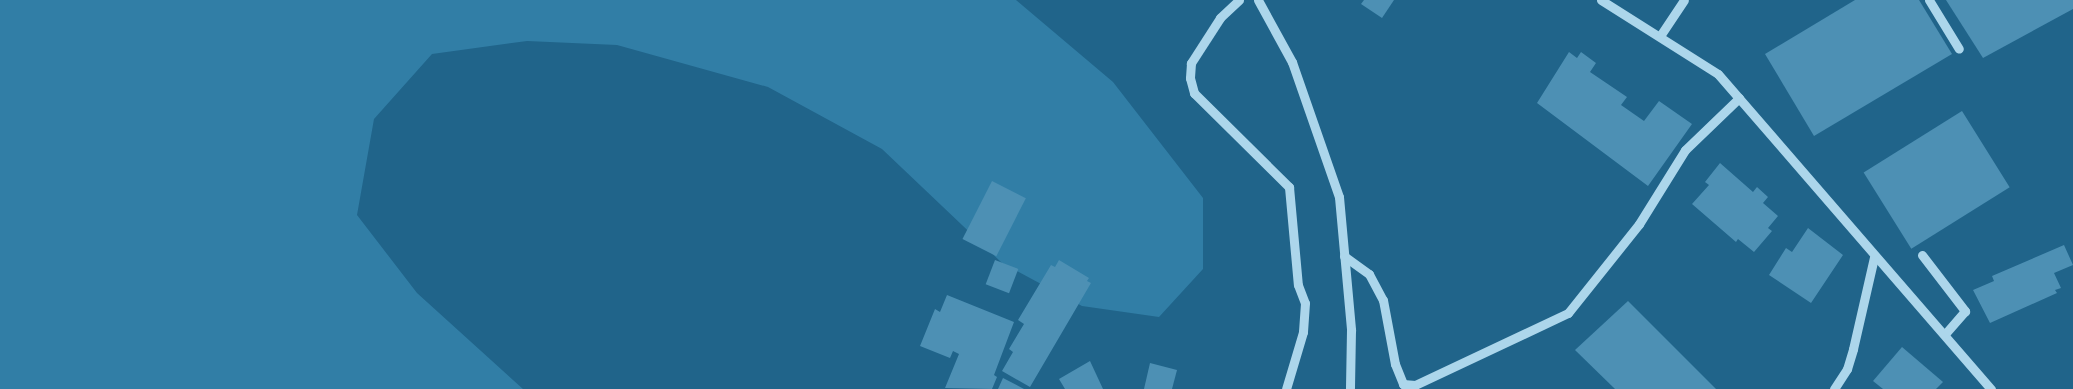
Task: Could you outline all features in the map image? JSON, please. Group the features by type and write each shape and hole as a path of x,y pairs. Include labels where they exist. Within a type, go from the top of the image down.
{"street":[{"path":"1239,0 1220,18 1191,63 1190,78 1194,93 1289,187 1298,285 1305,303 1303,332 1286,389"},
{"path":"1258,0 1292,62 1339,197 1351,330 1350,389"},
{"path":"1602,0 1718,74 1874,257 1945,334 1991,389"},
{"path":"1660,36 1684,0"},
{"path":"1929,0 1959,49"},
{"path":"1344,256 1370,274 1383,300 1395,364 1403,384 1415,385 1568,313 1639,224 1685,150 1739,98"},
{"path":"1922,255 1965,311 1945,334"},
{"path":"1834,389 1846,369 1853,349 1874,257"}],"shaded area":[{"path":"0,0 1016,0 1113,82 1203,198 1203,269 1159,317 1082,306 1002,263 882,149 768,87 617,45 527,41 432,54 374,119 357,215 417,293 523,389 0,389"}],"building":[{"path":"1364,0 1394,0 1382,18 1361,4"},
{"path":"1855,0 1919,0 1952,54 1814,136 1765,54"},
{"path":"1946,0 2073,0 2073,9 1983,58"},
{"path":"1569,52 1577,58 1581,52 1596,63 1590,72 1627,97 1621,105 1644,121 1659,101 1692,124 1648,186 1537,103"},
{"path":"1962,111 2010,187 1911,249 1864,172"},
{"path":"1720,163 1753,192 1757,187 1768,197 1763,203 1778,216 1768,228 1772,231 1754,252 1738,239 1736,242 1692,204 1709,185 1705,182"},
{"path":"992,181 1026,198 996,256 962,239"},
{"path":"1808,228 1843,255 1811,303 1769,275 1786,248 1792,252"},
{"path":"2064,245 2073,265 2054,273 2061,288 2055,290 2057,293 1990,323 1973,290 1994,281 1992,276"},
{"path":"995,260 1018,269 1009,293 986,284"},
{"path":"1059,260 1089,278 1087,281 1091,283 1030,387 1002,371 1013,352 1009,349 1024,324 1018,320 1051,265 1055,267"},
{"path":"947,295 1014,322 994,375 997,377 992,389 945,388 959,354 953,351 950,358 920,346 935,309 940,312"},
{"path":"1628,301 1716,389 1615,389 1575,350"},
{"path":"1902,347 1943,382 1936,389 1883,389 1873,381"},
{"path":"1090,361 1103,389 1065,389 1059,379"},
{"path":"1150,363 1177,370 1172,389 1144,389"},
{"path":"1003,378 1024,389 998,389"}]}
